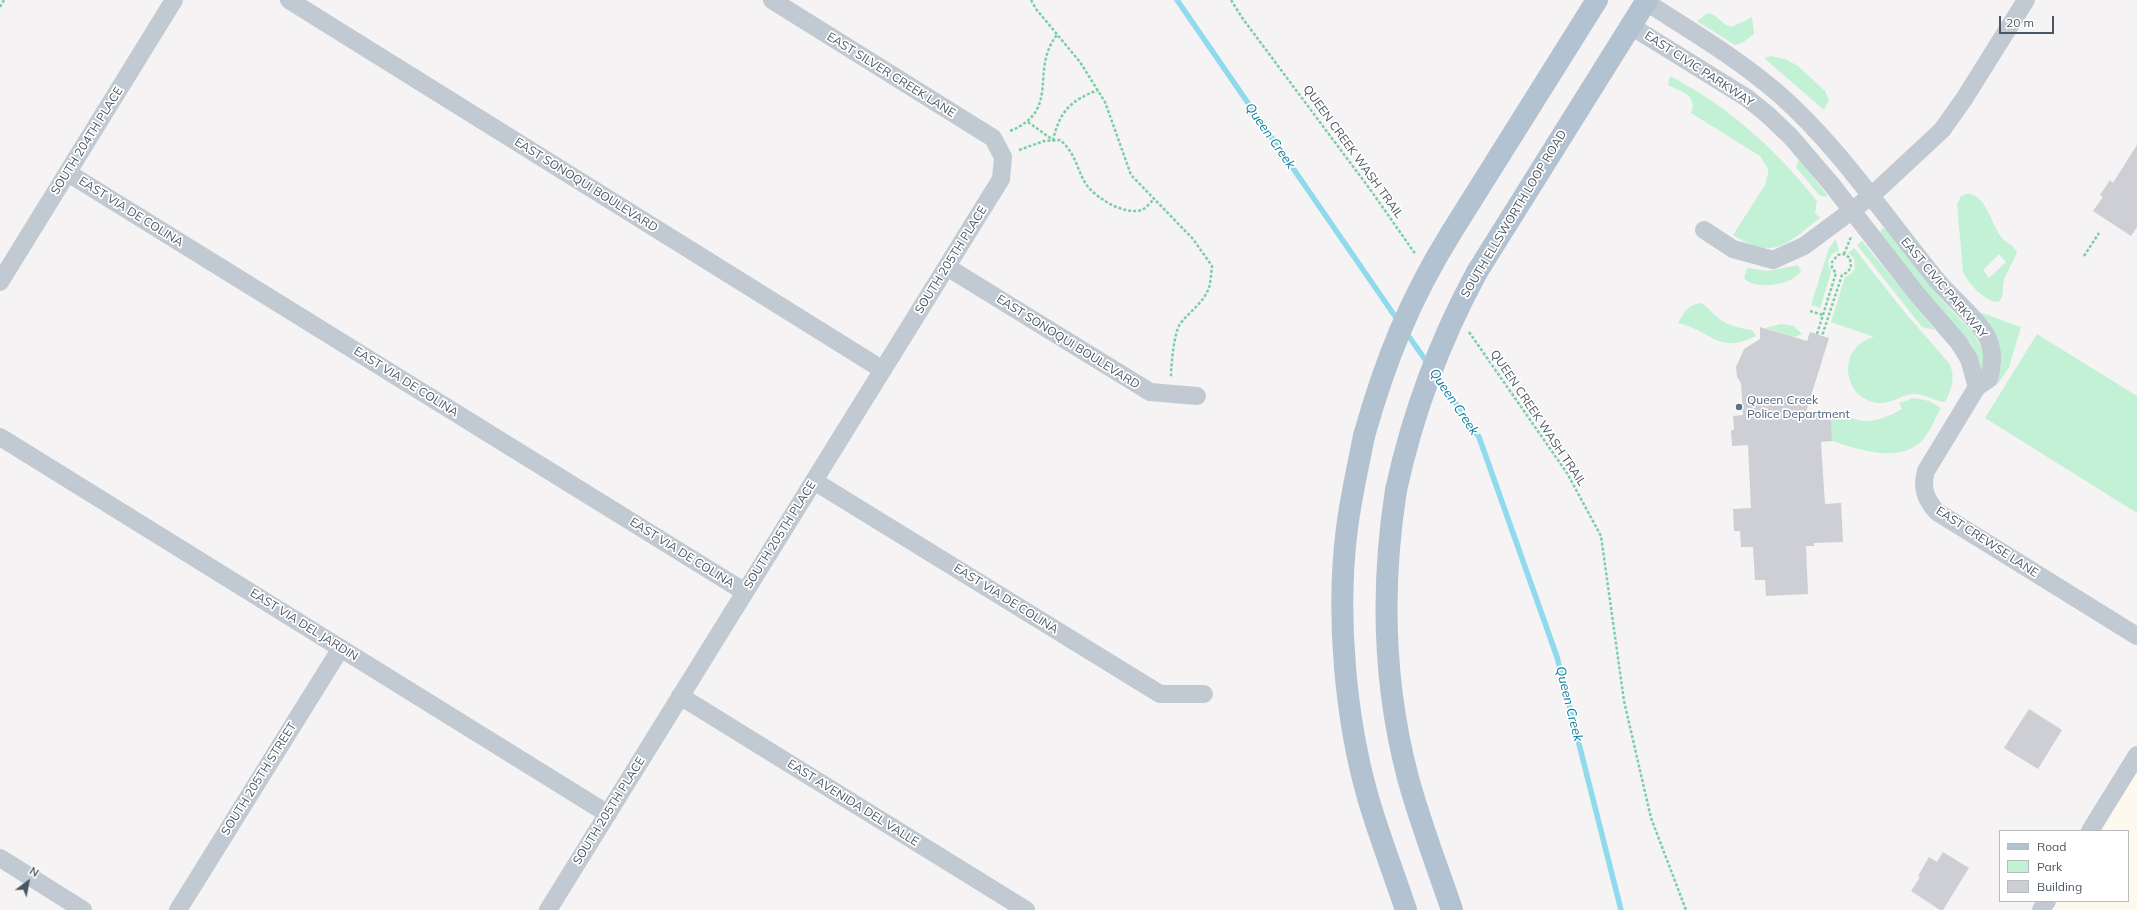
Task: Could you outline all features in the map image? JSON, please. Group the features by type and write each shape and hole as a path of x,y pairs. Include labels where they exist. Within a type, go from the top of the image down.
{"main road":[{"path":"1406,910 1369,801 1358,759 1348,690 1343,607 1344,572 1348,522 1364,436 1380,381 1399,330 1434,260 1597,0"},
{"name":"SOUTH ELLSWORTH LOOP ROAD","path":"1452,910 1408,780 1394,710 1386,637 1385,602 1387,562 1396,490 1411,426 1430,371 1446,332 1476,272 1646,1"}],"street":[{"name":"SOUTH 204TH PLACE","path":"0,282 174,0"},
{"name":"EAST SONOQUI BOULEVARD","path":"289,0 882,370"},
{"name":"EAST SILVER CREEK LANE","path":"772,0 992,138 1003,160"},
{"path":"1704,230 1733,249 1773,260 1804,246 1870,197 1942,130 1964,99 2026,0"},
{"name":"EAST CIVIC PARKWAY","path":"1630,26 1741,94 1768,115 1813,162 1916,293 1959,343 1969,359 1978,387 1989,379 1992,366 1991,347 1986,336 1979,326 1946,291 1811,124 1779,94 1735,59 1646,1"},
{"name":"SOUTH 205TH PLACE","path":"552,909 680,696 1001,179 1003,160"},
{"name":"EAST VIA DE COLINA","path":"68,173 745,592"},
{"name":"EAST SONOQUI BOULEVARD","path":"947,267 1150,392 1197,396"},
{"name":"EAST CREWSE LANE","path":"1978,387 1926,471 1923,481 1928,502 1937,512 2137,636"},
{"name":"EAST VIA DEL JARDIN","path":"0,437 608,814"},
{"name":"EAST VIA DE COLINA","path":"814,481 1160,694 1204,694"},
{"name":"SOUTH 205TH STREET","path":"178,910 341,648"},
{"name":"EAST AVENIDA DEL VALLE","path":"680,696 1026,910"},
{"path":"2091,830 2137,755"},
{"path":"0,858 83,910"}],"path":[{"path":"0,6 4,0"},
{"path":"1031,0 1080,62 1106,102 1131,175 1193,239 1212,266 1208,289 1200,302 1180,324 1174,337 1174,354 1171,360 1171,394"},
{"name":"QUEEN CREEK WASH TRAIL","path":"1231,0 1248,26 1372,192 1420,262"},
{"path":"992,138 1028,122 1040,105 1043,92 1043,77 1046,56 1057,34"},
{"path":"1053,140 1061,114 1081,97 1098,90"},
{"path":"1028,122 1053,140"},
{"path":"1003,160 1020,149 1053,140 1060,140 1069,148 1088,187 1107,202 1128,210 1142,210 1154,200"},
{"path":"2084,256 2099,233"},
{"path":"1844,254 1851,236"},
{"path":"1817,334 1836,273 1832,268 1832,262 1838,254 1844,254 1850,258 1851,268 1842,275 1822,336"},
{"path":"1810,311 1823,315"},
{"name":"QUEEN CREEK WASH TRAIL","path":"1464,326 1567,473 1601,536 1624,701 1651,818 1686,910"}],"shaded area":[{"path":"2137,754 2137,910 2040,910 2045,902 2129,902 2129,830 2090,830"}],"green space":[{"path":"1708,13 1732,27 1752,17 1754,34 1742,43 1735,45 1697,21"},
{"path":"1771,56 1785,59 1798,66 1825,91 1829,100 1824,110 1764,58"},
{"path":"1670,76 1713,102 1768,147 1817,201 1815,213 1820,218 1788,242 1769,248 1759,247 1747,243 1733,235 1765,185 1768,169 1760,156 1691,113 1693,106 1690,97 1684,92 1668,85"},
{"path":"1799,159 1827,197 1819,195 1796,167"},
{"path":"1967,194 1974,195 1984,204 2002,238 2013,246 2017,253 2004,279 2002,297 1999,302 1989,299 1978,292 1963,272 1957,204 1961,196","holes":["1999,254 2006,262 1989,278 1983,270"]},
{"path":"1882,228 1886,230 1940,298 1974,334 1983,350 1983,373 1981,372 1979,360 1972,345 1945,315 1880,234"},
{"path":"1836,239 1839,251 1833,253 1829,259 1828,263 1831,272 1820,308 1811,305 1829,248"},
{"path":"1862,241 1935,330 1922,327 1857,245"},
{"path":"1854,248 1906,314 1949,363 1953,378 1950,392 1945,402 1913,394 1885,403 1873,402 1859,395 1854,390 1848,369 1850,356 1858,345 1874,337 1831,322 1845,277 1852,273 1855,268 1854,258 1848,253"},
{"path":"1798,265 1801,271 1797,276 1783,283 1774,285 1756,284 1749,282 1744,278 1747,268 1767,271"},
{"path":"1700,303 1725,323 1752,330 1756,336 1733,343 1724,342 1716,340 1699,331 1678,323 1689,308"},
{"path":"1976,311 2021,327 2009,367 1996,387 2001,366 1999,344"},
{"path":"1781,324 1794,326 1802,334 1794,337 1765,328"},
{"path":"2037,334 2137,396 2137,513 1985,418"},
{"path":"1914,398 1929,401 1941,408 1929,431 1920,443 1910,449 1888,453 1853,448 1832,441 1831,411 1860,420 1871,421 1880,419 1902,409 1899,403"},
{"path":"1817,410 1830,411 1812,412"}],"building":[{"path":"2137,145 2137,227 2131,236 2093,211 2103,197 2100,195 2110,180 2113,183"},
{"path":"1760,327 1807,341 1810,332 1829,338 1806,412 1831,411 1832,441 1821,442 1825,504 1841,503 1843,542 1814,543 1814,546 1806,546 1808,594 1766,596 1765,580 1755,580 1753,547 1741,547 1740,531 1734,531 1733,509 1751,508 1748,445 1732,446 1731,430 1734,430 1733,416 1743,415 1741,383 1737,377 1736,367 1744,349 1760,339"},
{"path":"2029,709 2062,730 2038,769 2004,748"},
{"path":"1943,852 1969,868 1943,910 1940,910 1911,891 1920,877 1918,876 1929,857 1937,862"}],"waterway":[{"name":"Queen Creek","path":"1177,0 1399,322"},
{"name":"Queen Creek","path":"1405,331 1429,365"},
{"name":"Queen Creek","path":"1436,375 1479,437 1557,657 1621,910"}],"place":[{"name":"Queen Creek Police Department","path":"1739,407"}]}
